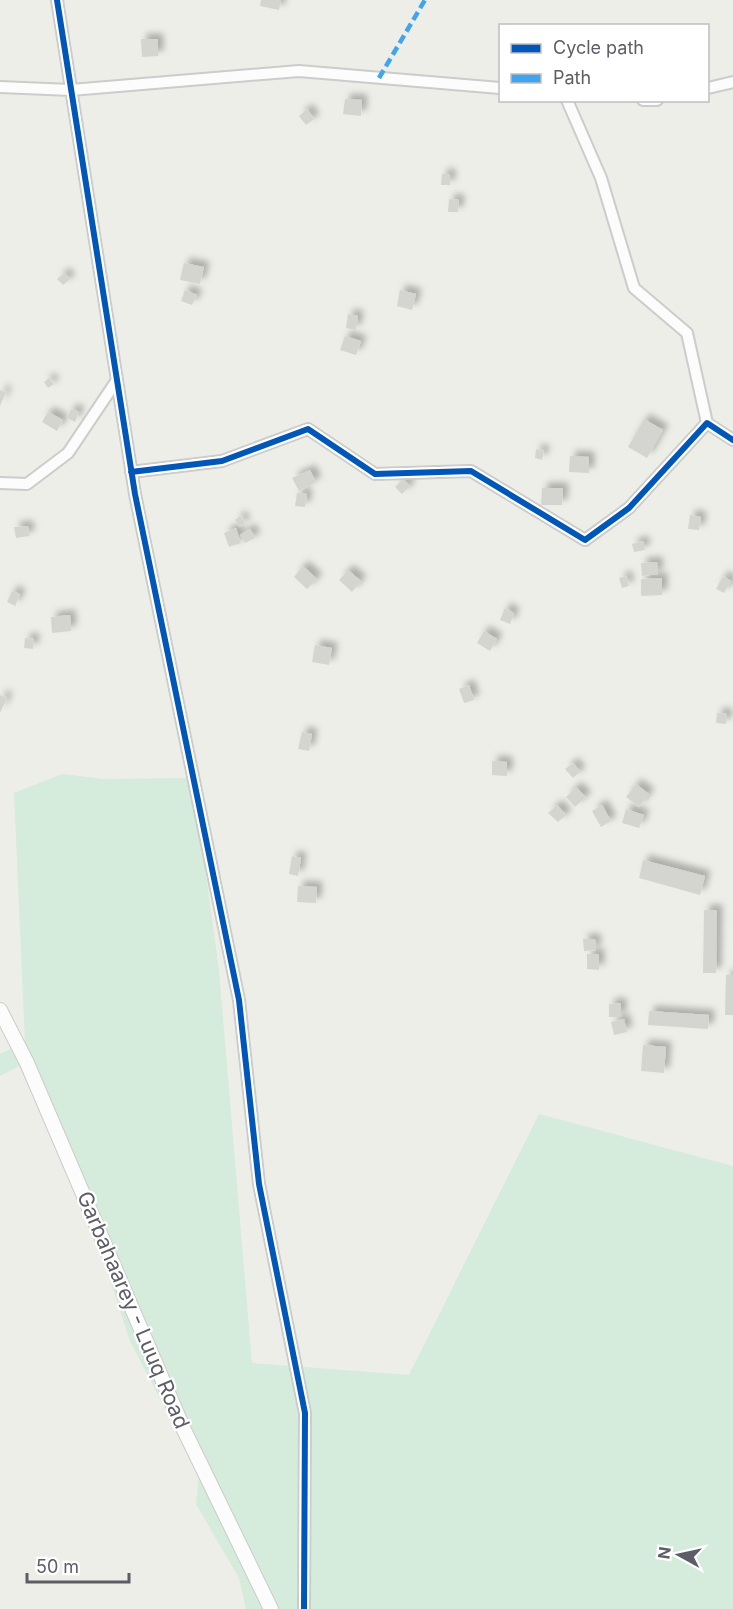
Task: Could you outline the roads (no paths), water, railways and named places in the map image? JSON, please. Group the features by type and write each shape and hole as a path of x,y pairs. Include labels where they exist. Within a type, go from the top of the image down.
{"street":[{"path":"57,0 131,472 239,1000 260,1184 305,1413 304,1609"},
{"path":"0,87 71,90 299,71 499,88"},
{"path":"709,88 733,82"},
{"path":"568,102 601,178 634,288 687,333 707,423 733,441"},
{"path":"0,483 27,484 68,453 117,380"},
{"path":"131,472 222,461 308,429 375,474 471,471 585,540 629,508 707,423"},
{"name":"Garbahaarey - Luuq Road","path":"0,1010 27,1064 184,1430 271,1609"}]}
